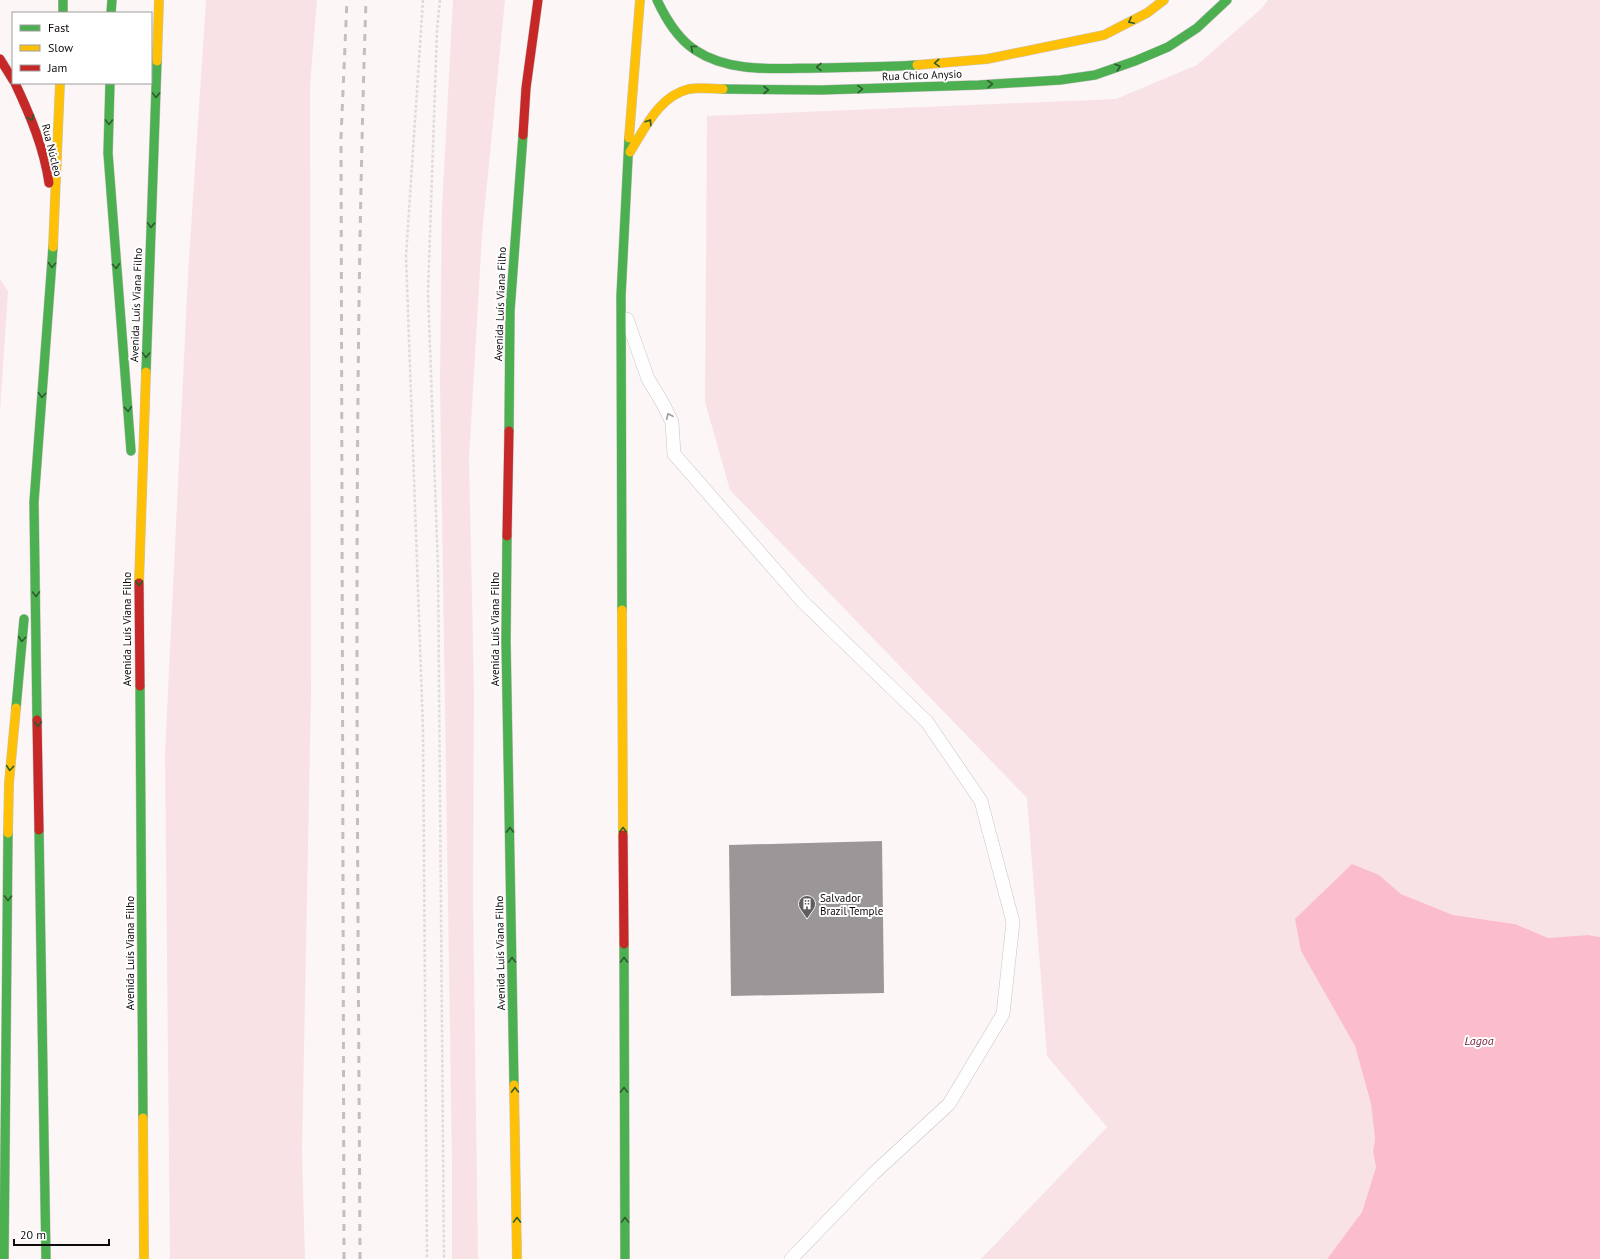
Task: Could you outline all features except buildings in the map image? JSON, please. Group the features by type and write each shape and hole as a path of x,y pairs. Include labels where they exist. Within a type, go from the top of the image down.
{"main road":[{"path":"62,12 63,0"},
{"path":"111,12 112,0"},
{"name":"Avenida Luís Viana Filho","path":"144,1259 139,557 159,0"},
{"name":"Avenida Luís Viana Filho","path":"517,1259 506,641 510,311 526,88 538,0"},
{"path":"625,1259 621,296 628,155 640,0"},
{"name":"Rua Chico Anysio","path":"657,0 673,31 701,55 736,66 755,68 886,66 987,59 1104,35 1147,13 1164,0"},
{"name":"Rua Chico Anysio","path":"628,155 656,112 665,102 670,97 690,89 821,90 979,85 1060,80 1095,75 1135,61 1168,47 1197,28 1226,0"},
{"path":"0,59 12,78"},
{"name":"Rua Núcleo","path":"15,84 32,120 47,169 55,226"},
{"path":"26,596 55,226 60,84"},
{"path":"110,84 108,153 132,462"},
{"path":"133,478 139,557"},
{"path":"34,502 46,1259"},
{"path":"4,1259 9,783 24,612"}],"lane":[{"path":"621,296 636,346 648,379 672,422 674,454 802,600 927,722 981,801 1013,922 1003,1014 949,1104 873,1174 791,1259"}],"path":[{"path":"423,0 406,256 423,730 427,1259"},
{"path":"440,0 437,30 428,292 438,568 444,1259"}],"shaded area":[{"path":"206,0 317,0 310,85 311,694 302,1152 305,1259 170,1259 165,754 188,275"},
{"path":"453,0 505,0 482,235 469,459 474,691 473,899 478,1259 452,1259 452,1162 440,383 442,208"},
{"path":"1268,0 1600,0 1600,937 1588,935 1548,939 1515,924 1453,915 1401,894 1379,875 1301,951 1355,1046 1371,1104 1375,1139 1373,1152 1376,1167 1362,1212 1327,1259 981,1259 1107,1127 1047,1056 1027,798 730,490 705,402 707,116 1116,99 1197,65 1261,9"},
{"path":"0,279 8,291 0,411"}],"water":[{"name":"Lagoa","path":"1352,864 1379,875 1401,894 1453,915 1515,924 1548,938 1588,935 1600,937 1600,1259 1327,1259 1362,1212 1376,1167 1373,1152 1375,1139 1371,1104 1355,1046 1301,951 1295,919"}],"railway":[{"path":"344,1259 341,137 347,0"},
{"path":"360,1259 357,787 357,472 366,0"}],"traffic: fast":[{"path":"63,0 63,12"},
{"path":"111,12 112,0"},
{"path":"657,0 668,21 683,40 695,50 709,58 724,63 772,69 917,65"},
{"path":"723,89 821,90 979,85 1060,80 1095,75 1135,61 1168,47 1197,28 1227,0"},
{"path":"146,372 157,61"},
{"path":"110,84 108,153 131,451"},
{"path":"509,431 510,311 523,135"},
{"path":"622,610 621,296 629,138"},
{"path":"37,720 34,502 53,247"},
{"path":"507,536 506,641 514,1085"},
{"path":"16,708 24,619"},
{"path":"140,686 143,1118"},
{"path":"39,830 46,1259"},
{"path":"4,1259 8,833"},
{"path":"624,944 625,1259"}],"traffic: slow":[{"path":"157,61 159,0"},
{"path":"629,138 640,0"},
{"path":"917,65 987,59 1104,35 1147,13 1164,0"},
{"path":"53,247 60,84"},
{"path":"630,152 647,123 669,98 689,89 723,89"},
{"path":"139,583 146,372"},
{"path":"622,610 623,835"},
{"path":"8,833 9,783 16,708"},
{"path":"514,1085 517,1259"},
{"path":"143,1118 144,1259"}],"traffic: jam":[{"path":"523,135 526,88 538,0"},
{"path":"0,59 12,78"},
{"path":"15,84 36,132 44,157 49,183"},
{"path":"507,536 509,431"},
{"path":"139,583 140,686"},
{"path":"37,720 39,830"},
{"path":"623,835 624,944"}],"place":[{"name":"Salvador Brazil Temple","path":"807,919"}]}
